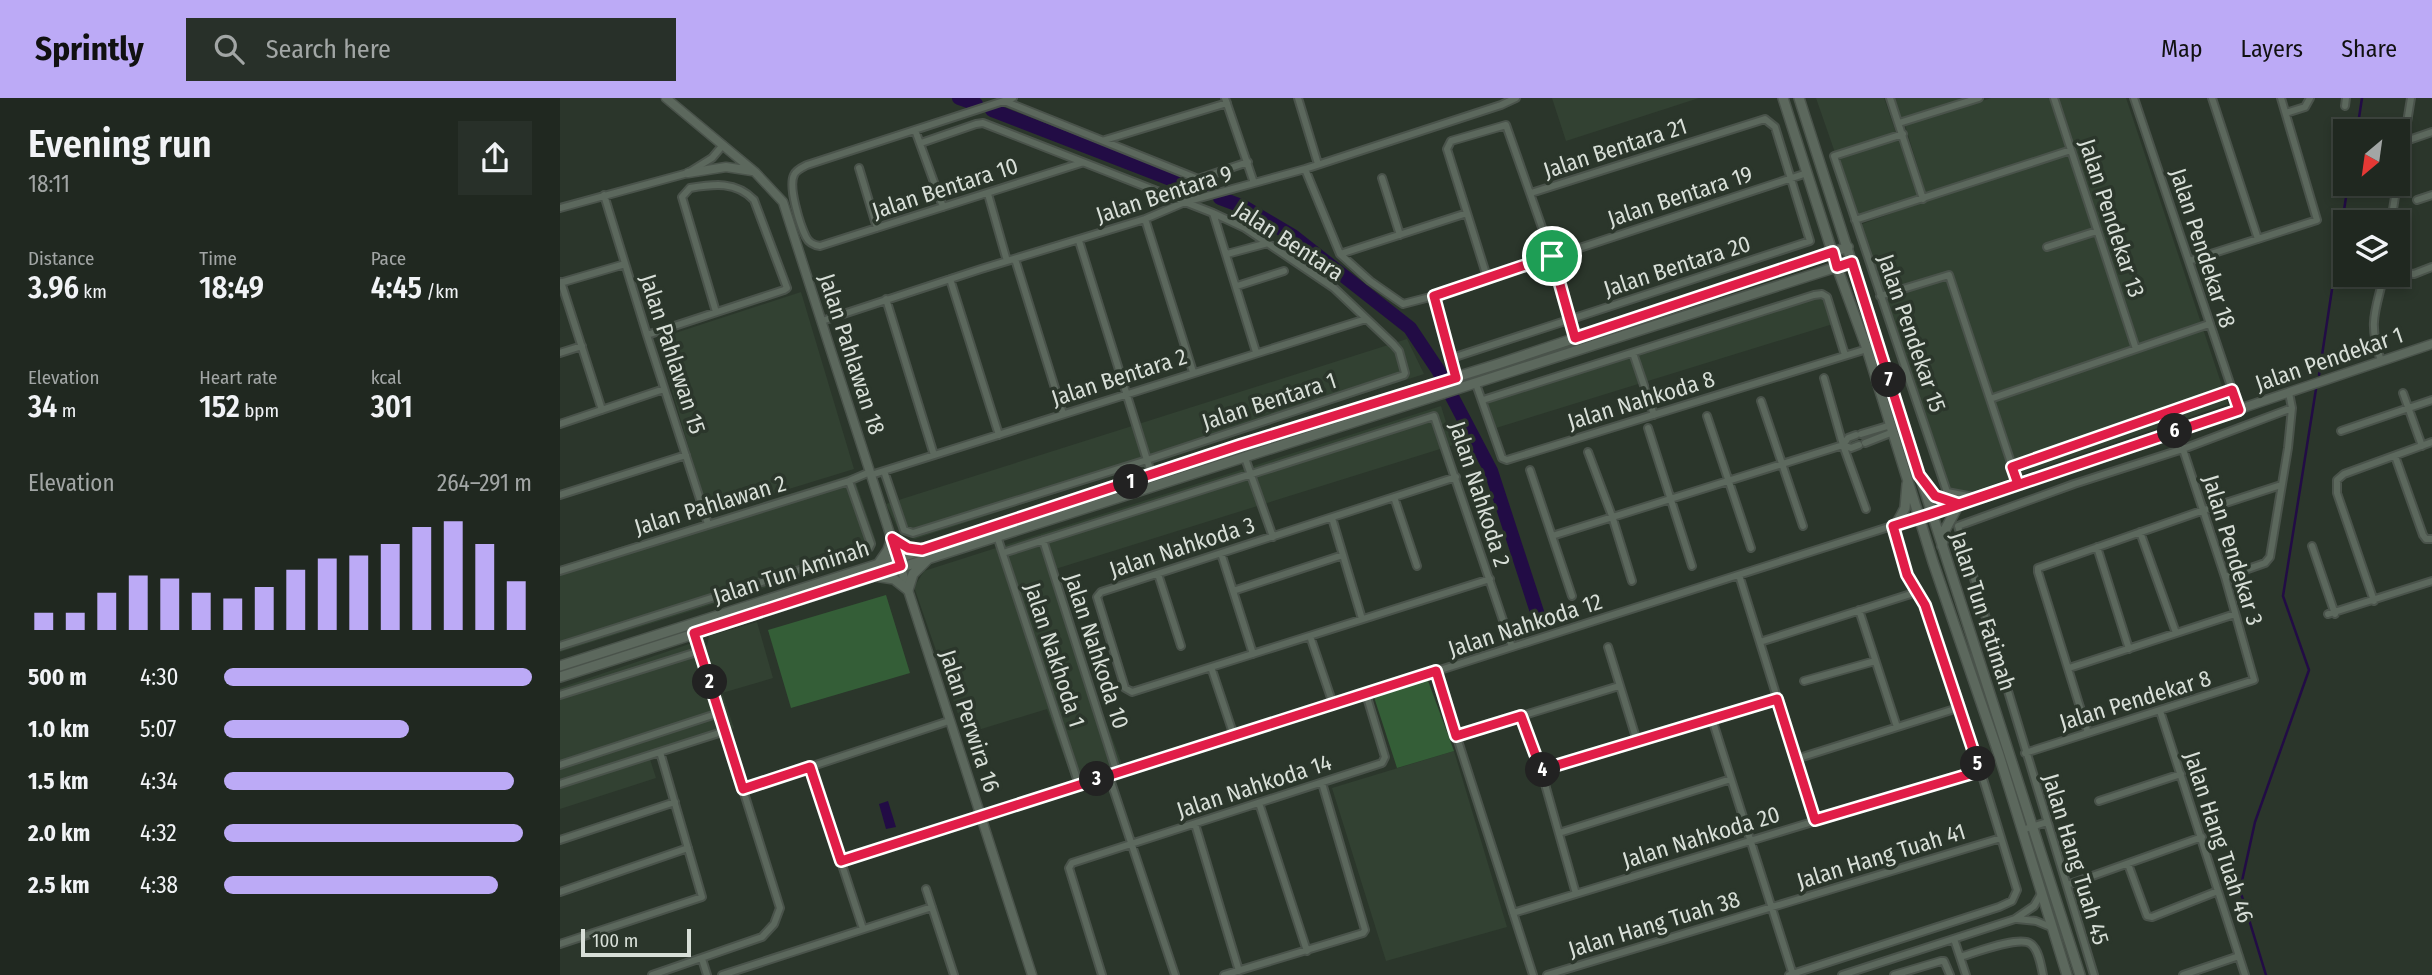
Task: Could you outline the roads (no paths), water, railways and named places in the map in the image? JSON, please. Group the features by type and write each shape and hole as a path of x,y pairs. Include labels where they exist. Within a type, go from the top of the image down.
{"main road":[{"name":"Jalan Tun Fatimah","path":"1783,98 1837,267 1867,349 2067,975"},
{"name":"Jalan Tun Fatimah","path":"1798,98 2080,975"},
{"name":"Jalan Tun Aminah","path":"560,677 870,576 922,550 1456,378 1848,247"},
{"name":"Jalan Tun Aminah","path":"560,667 878,564 930,557 997,536 1852,262"},
{"path":"1892,429 1897,430 1899,425 1890,398 1893,392"},
{"path":"1919,475 1935,496 1959,504 1945,530 1942,548"},
{"path":"1894,526 1905,508 1908,478"},
{"path":"878,564 888,550 892,538 908,548 922,550"},
{"path":"870,576 894,579 908,590 913,574 930,557"}],"street":[{"name":"Jalan Pahlawan 18","path":"666,98 755,172 783,202 899,562"},
{"path":"943,208 915,130 1013,98"},
{"path":"1298,98 1318,164"},
{"name":"Jalan Bentara 9","path":"822,321 1007,261 1079,241 1185,202 1305,169 1516,98"},
{"path":"1890,98 1923,199"},
{"path":"1899,123 1979,98"},
{"name":"Jalan Pendekar 13","path":"2054,98 2136,349"},
{"name":"Jalan Pendekar 18","path":"2134,98 2239,410"},
{"path":"2212,98 2258,239"},
{"path":"2189,261 2316,221 2281,98"},
{"path":"2286,113 2305,107 2310,98"},
{"path":"2345,106 2346,98"},
{"path":"2407,119 2411,98"},
{"path":"1004,101 1193,177 1203,177 1248,162"},
{"path":"1104,140 1226,101 1254,183"},
{"name":"Jalan Bentara 21","path":"1531,193 1765,119 1775,127 1791,179"},
{"name":"Jalan Bentara","path":"921,143 983,123 1245,228 1324,280 1366,319 1399,351 1405,373 1402,376"},
{"path":"1487,277 1447,149 1451,141 1506,125 1552,256 1575,338"},
{"name":"Jalan Bentara 10","path":"915,130 807,164 793,176 791,189 807,239 820,246 1081,163"},
{"path":"2410,140 2432,132"},
{"name":"Jalan Pendekar 15","path":"1903,134 1834,156 1947,492 1978,498"},
{"path":"688,173 712,158 723,145"},
{"path":"1855,220 2071,150"},
{"path":"560,208 688,173 726,167 755,172"},
{"path":"859,168 877,228"},
{"path":"1305,169 1340,254 1466,213"},
{"name":"Jalan Bentara 19","path":"1340,254 1378,287 1404,304 1807,173"},
{"path":"1382,178 1400,235"},
{"name":"Jalan Bentara 20","path":"1451,358 1808,243 1811,239 1791,179"},
{"path":"647,335 716,312 787,288 754,200 744,190 718,184 691,188 682,197 716,312"},
{"path":"989,194 1007,261"},
{"name":"Jalan Pahlawan 15","path":"604,195 709,524"},
{"path":"2417,200 2432,195"},
{"path":"1213,213 1256,352"},
{"path":"1144,219 1193,372"},
{"path":"2047,247 2097,231"},
{"path":"1079,241 1152,475"},
{"path":"1227,254 1268,243"},
{"path":"1015,259 1063,414"},
{"path":"602,410 561,282 625,264"},
{"path":"2410,274 2432,267"},
{"path":"1237,286 1284,271"},
{"path":"1880,296 1949,275 2018,484"},
{"path":"950,279 999,435"},
{"path":"2381,287 2372,321 2381,362"},
{"path":"1483,400 1822,294 1827,297 1845,355"},
{"path":"1434,296 1456,378"},
{"path":"886,299 934,455"},
{"name":"Jalan Bentara 2","path":"870,474 1366,319"},
{"path":"1990,399 2209,324"},
{"name":"Jalan Pendekar 1","path":"1920,517 2432,344"},
{"path":"560,353 582,346"},
{"name":"Jalan Nahkoda 8","path":"1476,384 1500,454 1507,460 1867,349"},
{"path":"1633,353 1654,415"},
{"name":"Jalan Bentara 1","path":"884,471 904,530 913,533 1402,376"},
{"path":"1824,378 1843,445 1866,509"},
{"path":"560,424 664,389"},
{"path":"2012,467 2232,390"},
{"path":"2225,578 2268,561 2292,408 2290,393"},
{"path":"2403,393 2421,446"},
{"path":"2341,431 2432,400"},
{"path":"1761,401 1803,526"},
{"path":"2183,449 2292,408"},
{"name":"Jalan Nahkoda 2","path":"1003,553 1434,415 1512,647"},
{"path":"1707,416 1751,548"},
{"path":"1648,428 1692,566"},
{"path":"1843,445 1848,438 1892,429"},
{"path":"1552,536 1843,445 1851,448 1892,429"},
{"name":"Jalan Pendekar 3","path":"2177,430 2225,578 2254,680"},
{"path":"2374,601 2337,493 2337,480 2344,474 2432,442"},
{"name":"Jalan Hang Tuah 45","path":"2094,975 1958,526 2074,484 2183,449"},
{"path":"1588,452 1632,581"},
{"path":"560,495 687,455"},
{"path":"2395,456 2423,535 2426,539 2432,539"},
{"path":"1245,458 1273,537"},
{"path":"1530,470 1572,596"},
{"name":"Jalan Pahlawan 2","path":"560,571 870,474"},
{"name":"Jalan Nahkoda 3","path":"1456,477 1101,592 1097,597 1125,688 1132,692 1490,579"},
{"path":"560,646 869,548 870,544 849,481"},
{"path":"2088,733 2038,568 2281,485"},
{"path":"1394,498 1417,566"},
{"path":"1332,517 1362,619"},
{"name":"Jalan Nahkoda 12","path":"841,861 1920,517"},
{"path":"1713,719 1791,975 2012,901 2017,890 1961,708 1925,605 1907,575 1894,526"},
{"path":"2140,532 2176,633"},
{"name":"Jalan Nakhoda 1","path":"997,536 1079,785"},
{"name":"Jalan Nahkoda 10","path":"1043,540 1117,773"},
{"path":"2312,546 2332,614 2432,582"},
{"path":"2096,547 2129,649"},
{"path":"1221,553 1253,654"},
{"path":"1233,591 1343,555"},
{"name":"Jalan Perwira 16","path":"899,562 1031,975"},
{"path":"1158,574 1181,646"},
{"path":"1739,575 1815,820"},
{"path":"1760,642 1917,592"},
{"path":"1859,610 1897,727"},
{"path":"2069,668 2235,614"},
{"path":"652,975 762,937 774,924 780,908 694,633"},
{"path":"1310,636 1332,704"},
{"path":"1608,647 1637,741"},
{"path":"560,695 700,651"},
{"path":"1804,681 1875,661"},
{"path":"1211,667 1234,736"},
{"path":"1436,671 1533,975"},
{"name":"Jalan Pendekar 8","path":"2025,753 2254,680"},
{"path":"1456,736 1619,686"},
{"name":"Jalan Nahkoda 14","path":"1102,975 1069,867 1072,863 1382,763 1385,757 1366,694"},
{"path":"1541,770 1777,699"},
{"path":"1796,759 1961,708"},
{"name":"Jalan Hang Tuah 46","path":"2160,711 2245,975"},
{"path":"560,765 719,713"},
{"path":"1521,716 1541,770 1576,894"},
{"path":"743,789 949,721"},
{"path":"560,784 725,731"},
{"path":"560,944 702,897 660,752"},
{"path":"810,767 863,929"},
{"name":"Jalan Nahkoda 20","path":"1513,913 1980,771"},
{"path":"2099,801 2181,774"},
{"path":"1109,776 1175,975"},
{"path":"1559,833 1731,779"},
{"path":"1224,975 1363,933 1365,929 1322,783"},
{"path":"560,841 675,802"},
{"path":"1259,803 1307,951"},
{"path":"2022,830 2047,822"},
{"path":"1195,824 1239,971"},
{"path":"2067,885 2202,837"},
{"name":"Jalan Hang Tuah 41","path":"1771,907 2001,838"},
{"path":"560,892 688,848"},
{"path":"2128,864 2147,916 2152,917 2218,891"},
{"path":"926,889 953,973 942,975"},
{"path":"1842,975 2015,919 2034,906 2042,893"},
{"path":"722,975 932,907"},
{"name":"Jalan Hang Tuah 38","path":"1547,975 1771,907"},
{"path":"2015,919 2028,919 2053,928"},
{"path":"1954,939 1966,975"},
{"path":"1960,957 2012,942 2029,941 2034,945 2043,975"},
{"path":"2183,975 2238,956"},
{"path":"702,959 707,975"},
{"path":"1894,975 1941,961 1944,961 1950,975"}],"waterway":[{"path":"959,98 976,104"},
{"path":"2359,119 2362,98"},
{"path":"992,110 1204,192"},
{"path":"2319,375 2346,196"},
{"path":"1220,198 1244,207 1293,236 1410,328 1438,370 1491,471 1538,615"},
{"path":"2266,975 2240,890 2255,822 2309,670 2283,596 2316,389"}]}
